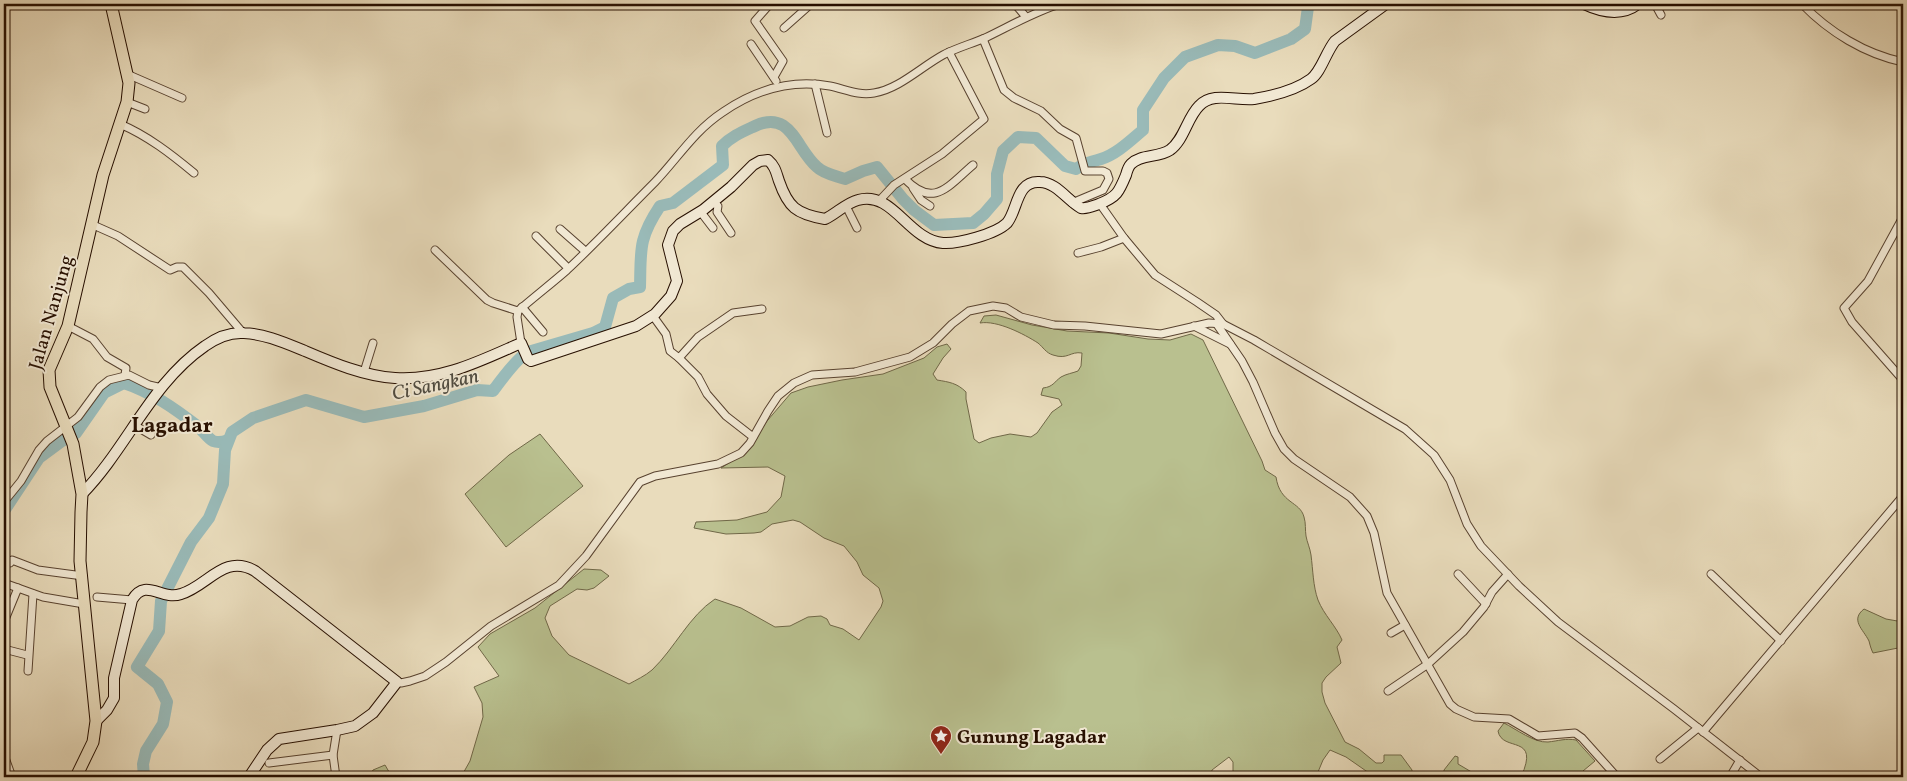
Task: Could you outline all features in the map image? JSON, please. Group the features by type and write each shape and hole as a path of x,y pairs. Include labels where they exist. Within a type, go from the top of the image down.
{"main road":[{"name":"Jalan Nanjung","path":"76,777 93,742 96,721 80,547 82,494 70,435 48,378 52,363 68,326 102,175 127,102 128,74 111,4"}],"street":[{"path":"770,4 755,21 783,61 774,78"},
{"path":"784,28 811,4"},
{"path":"1016,4 1026,17"},
{"path":"1060,4 1047,6 982,39 949,52 899,83 876,93 857,94 815,84 779,86 759,92 737,103 700,129 657,179 568,268 520,309 517,317 522,344 528,360 532,362 654,319 671,296 677,281 669,252 671,235 680,224 702,214 715,204 753,165 760,161 768,160 774,165 785,198 792,207 801,212 825,219 848,210 860,200 880,201 895,211 910,228 942,243 962,242 1003,226 1012,216 1023,189 1031,183 1040,181 1055,188 1072,203 1084,209 1104,208 1118,193 1131,164 1142,158 1166,152 1174,146 1194,112 1203,102 1213,97 1241,100 1254,98 1304,84 1317,73 1335,41 1386,4"},
{"path":"1584,4 1600,10 1617,12 1630,9 1638,4"},
{"path":"1655,4 1661,15"},
{"path":"1802,4 1840,36 1887,58 1903,62"},
{"path":"982,39 1004,90 1009,95 1041,111 1060,130 1076,138 1084,170 1107,173 1109,179 1103,190 1072,203"},
{"path":"750,44 779,86"},
{"path":"880,201 892,187 942,154 984,119 949,52"},
{"path":"128,74 182,98"},
{"path":"815,84 827,133"},
{"path":"127,102 145,109"},
{"path":"120,124 134,130 158,145 194,173"},
{"path":"913,188 922,193 940,192 973,165"},
{"path":"904,179 921,200 930,206"},
{"path":"715,204 717,213 731,233"},
{"path":"1104,208 1124,238 1155,275 1216,316 1230,345 1253,382 1284,449 1294,459 1350,498 1367,516 1374,533 1387,593 1450,704 1456,709 1474,717 1509,719 1538,736 1575,733 1582,738 1617,777"},
{"path":"848,210 857,228"},
{"path":"702,214 713,228"},
{"path":"1903,218 1868,281 1844,308 1852,322 1903,380"},
{"path":"91,224 118,236 170,270 183,267 209,293 242,333"},
{"path":"560,229 585,251"},
{"path":"536,236 568,268"},
{"path":"1078,252 1101,247 1124,238"},
{"path":"435,250 492,304 520,309 543,332"},
{"path":"96,721 107,710 114,698 114,678 132,600 142,590 175,596 183,594 224,569 245,566 397,682 410,682 425,676 446,662 491,626 559,585 586,556 640,482 655,476 718,464 741,453 754,437 775,400 782,391 794,383 812,375 855,372 910,357 933,343 960,317 970,311 979,308 1000,307 1006,308 1021,317 1054,325 1085,326 1161,334 1194,326 1219,323 1254,340 1398,425 1434,455 1446,473 1467,524 1482,546 1508,574 1558,622 1762,777"},
{"path":"678,358 698,337 733,313 762,309"},
{"path":"654,319 666,334 670,351 698,377 707,394 726,416 754,437"},
{"path":"68,326 93,339 107,357 126,368 125,375"},
{"path":"1194,326 1230,345"},
{"path":"82,494 100,475 156,394 176,370 206,345 224,335 242,333 276,340 344,367 395,378 432,376 455,371 522,344"},
{"path":"364,372 373,343"},
{"path":"4,502 21,481 46,442 70,435 78,417 103,384 125,375 130,375 149,385 156,394"},
{"path":"134,425 151,435"},
{"path":"1660,759 1701,730 1782,641 1903,496"},
{"path":"4,562 10,563 12,560 38,570 82,576"},
{"path":"1458,574 1486,604"},
{"path":"1388,691 1428,664 1463,632 1486,604 1487,598 1508,574"},
{"path":"1711,574 1782,641"},
{"path":"4,583 33,594 63,602 84,604"},
{"path":"4,622 18,588"},
{"path":"28,670 27,655 33,594"},
{"path":"97,597 132,600"},
{"path":"1391,633 1405,625"},
{"path":"4,649 27,655"},
{"path":"249,777 267,750 279,739 355,726 368,718 397,682"},
{"path":"336,777 333,755 337,730"},
{"path":"4,755 12,777"},
{"path":"269,763 333,755"},
{"path":"1730,777 1740,760"}],"green space":[{"path":"996,315 1032,325 1067,331 1109,333 1148,339 1170,340 1191,334 1203,340 1265,470 1276,477 1282,492 1299,508 1304,517 1316,595 1342,640 1337,647 1341,663 1322,683 1325,703 1345,742 1359,749 1376,763 1384,761 1384,755 1401,755 1412,770 1412,777 1384,777 1369,773 1346,757 1330,750 1318,772 1304,777 1233,777 1233,762 1229,757 1212,770 1211,777 461,777 470,761 483,717 482,703 474,687 499,676 478,647 490,634 535,608 584,569 601,570 609,576 594,588 587,590 577,589 550,606 545,618 552,636 569,655 629,684 652,670 697,614 715,599 741,608 775,627 790,626 808,617 821,616 827,619 830,625 843,629 859,640 883,601 879,588 863,575 857,562 844,546 824,538 800,522 793,520 772,524 761,532 726,534 694,528 696,522 737,520 767,512 781,497 785,476 768,467 721,468 745,453 767,421 791,393 808,387 883,374 924,358 937,347 947,344 951,349 933,374 937,380 949,382 966,392 974,439 979,443 1010,434 1031,437 1037,433 1052,412 1062,405 1059,399 1041,395 1043,388 1051,385 1063,376 1078,371 1081,366 1082,353 1062,357 1053,355 1038,343 1018,332 994,324 980,323 984,316"},
{"path":"540,434 583,486 506,547 465,494 509,455"},
{"path":"1864,609 1886,619 1903,622 1903,647 1873,653 1858,621 1860,613"},
{"path":"1504,723 1531,738 1543,742 1565,739 1576,740 1595,761 1579,777 1521,777 1526,763 1526,754 1524,749 1501,737 1498,731"},
{"path":"1455,756 1458,757 1458,764 1480,777 1444,777 1444,770"},
{"path":"385,765 392,777 369,777 373,770"}],"waterway":[{"name":"Ci Sangkan","path":"144,777 143,764 146,751 163,724 167,702 158,684 137,667 159,631 161,601 191,542 209,518 223,484 225,450 232,432 253,418 306,400 364,417 424,406 477,390 493,391 514,364 528,352 593,333 605,327 613,298 629,289 640,287 640,263 644,236 660,206 673,203 723,165 722,146 741,132 755,126 767,122 777,123 785,127 792,133 817,167 845,179 877,167 903,199 934,225 973,223 997,199 997,174 1003,151 1018,137 1036,138 1065,166 1076,169 1086,163 1107,157 1143,130 1143,110 1164,78 1185,57 1218,45 1235,46 1255,53 1291,39 1305,29 1310,4"},
{"path":"4,511 39,458 76,433 104,393 124,383 144,391 171,407 213,441 221,442 228,440"}],"place":[{"name":"Gunung Lagadar","path":"941,755"}],"district":[{"name":"Lagadar","path":"172,425"}]}
